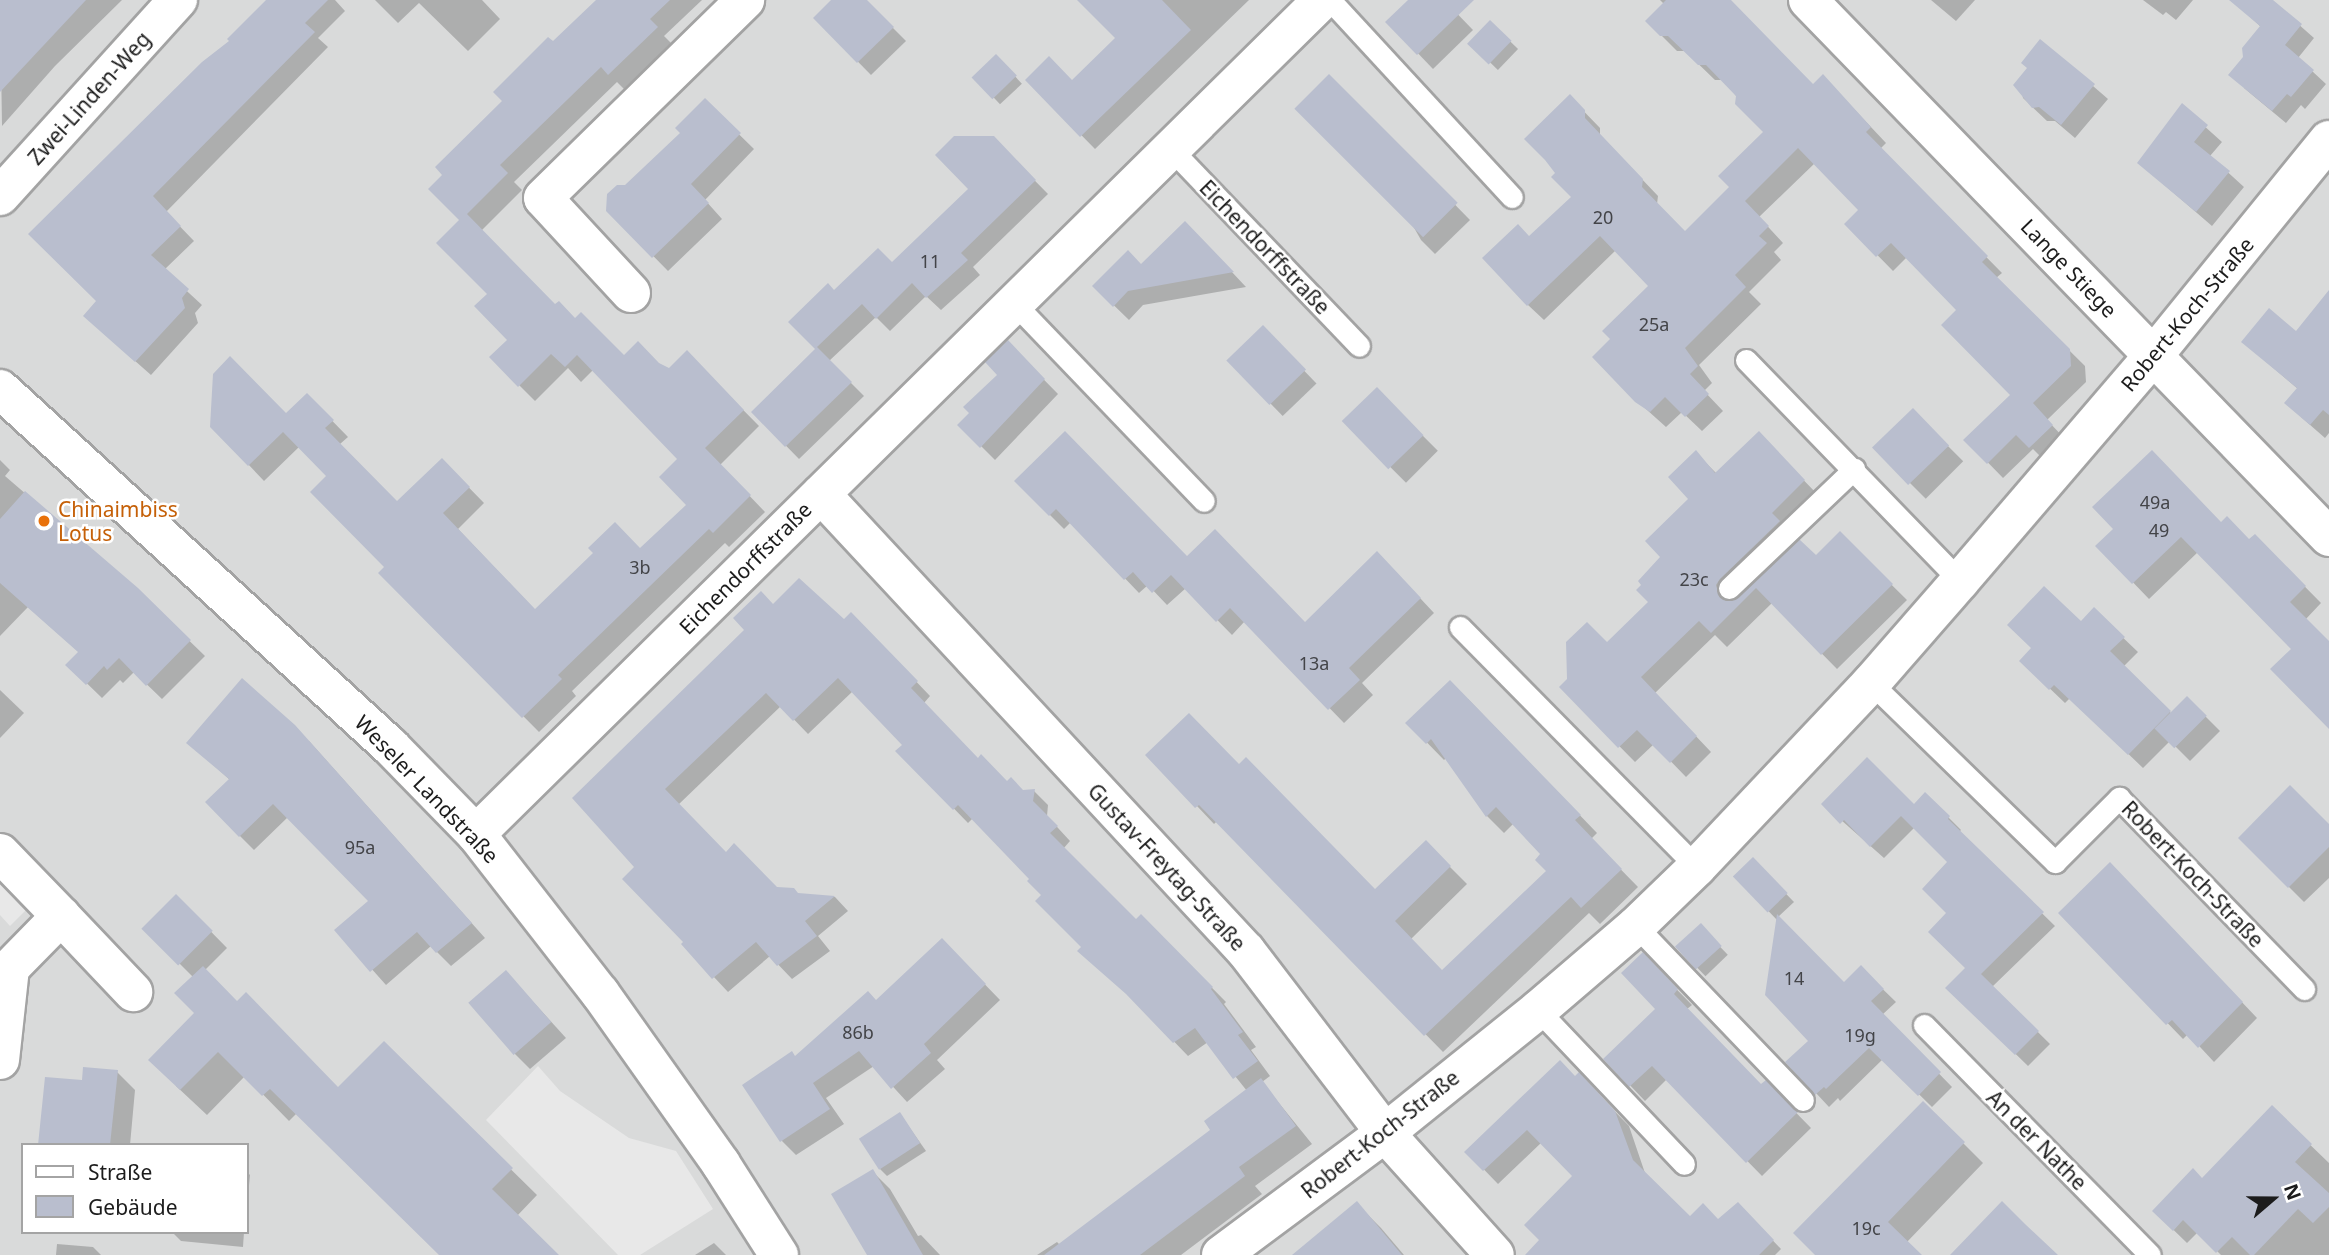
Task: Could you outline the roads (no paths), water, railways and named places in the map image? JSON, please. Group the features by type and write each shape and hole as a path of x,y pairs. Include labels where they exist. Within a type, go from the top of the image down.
{"street":[{"name":"Zwei-Linden-Weg","path":"0,196 178,0"},
{"path":"631,293 543,198 745,0"},
{"name":"Eichendorffstraße","path":"476,834 1322,0"},
{"name":"Lange Stiege","path":"1808,0 2329,537"},
{"name":"Robert-Koch-Straße","path":"1221,1255 1385,1133 1538,1010 1636,926 1697,867 1871,683 1961,581 2154,355 2329,140"},
{"name":"Weseler Landstraße","path":"0,389 391,747 476,834 600,993 721,1164 779,1255"},
{"name":"Gustav-Freytag-Straße","path":"821,494 1246,951 1385,1133 1495,1255"},
{"path":"0,853 133,992"},
{"path":"0,1060 10,947 61,916"}],"lane":[{"path":"1329,0 1512,197"},
{"name":"Eichendorffstraße","path":"1171,149 1359,346"},
{"path":"1014,303 1203,501"},
{"path":"1746,360 1961,581"},
{"path":"1729,589 1854,470"},
{"path":"1460,627 1697,867"},
{"name":"Robert-Koch-Straße","path":"1871,683 2055,862 2119,797 2304,989"},
{"path":"1636,926 1803,1100"},
{"path":"1538,1010 1684,1164"},
{"name":"An der Nathe","path":"1924,1025 2150,1255"}],"place":[{"name":"Chinaimbiss Lotus","path":"44,521"}]}
